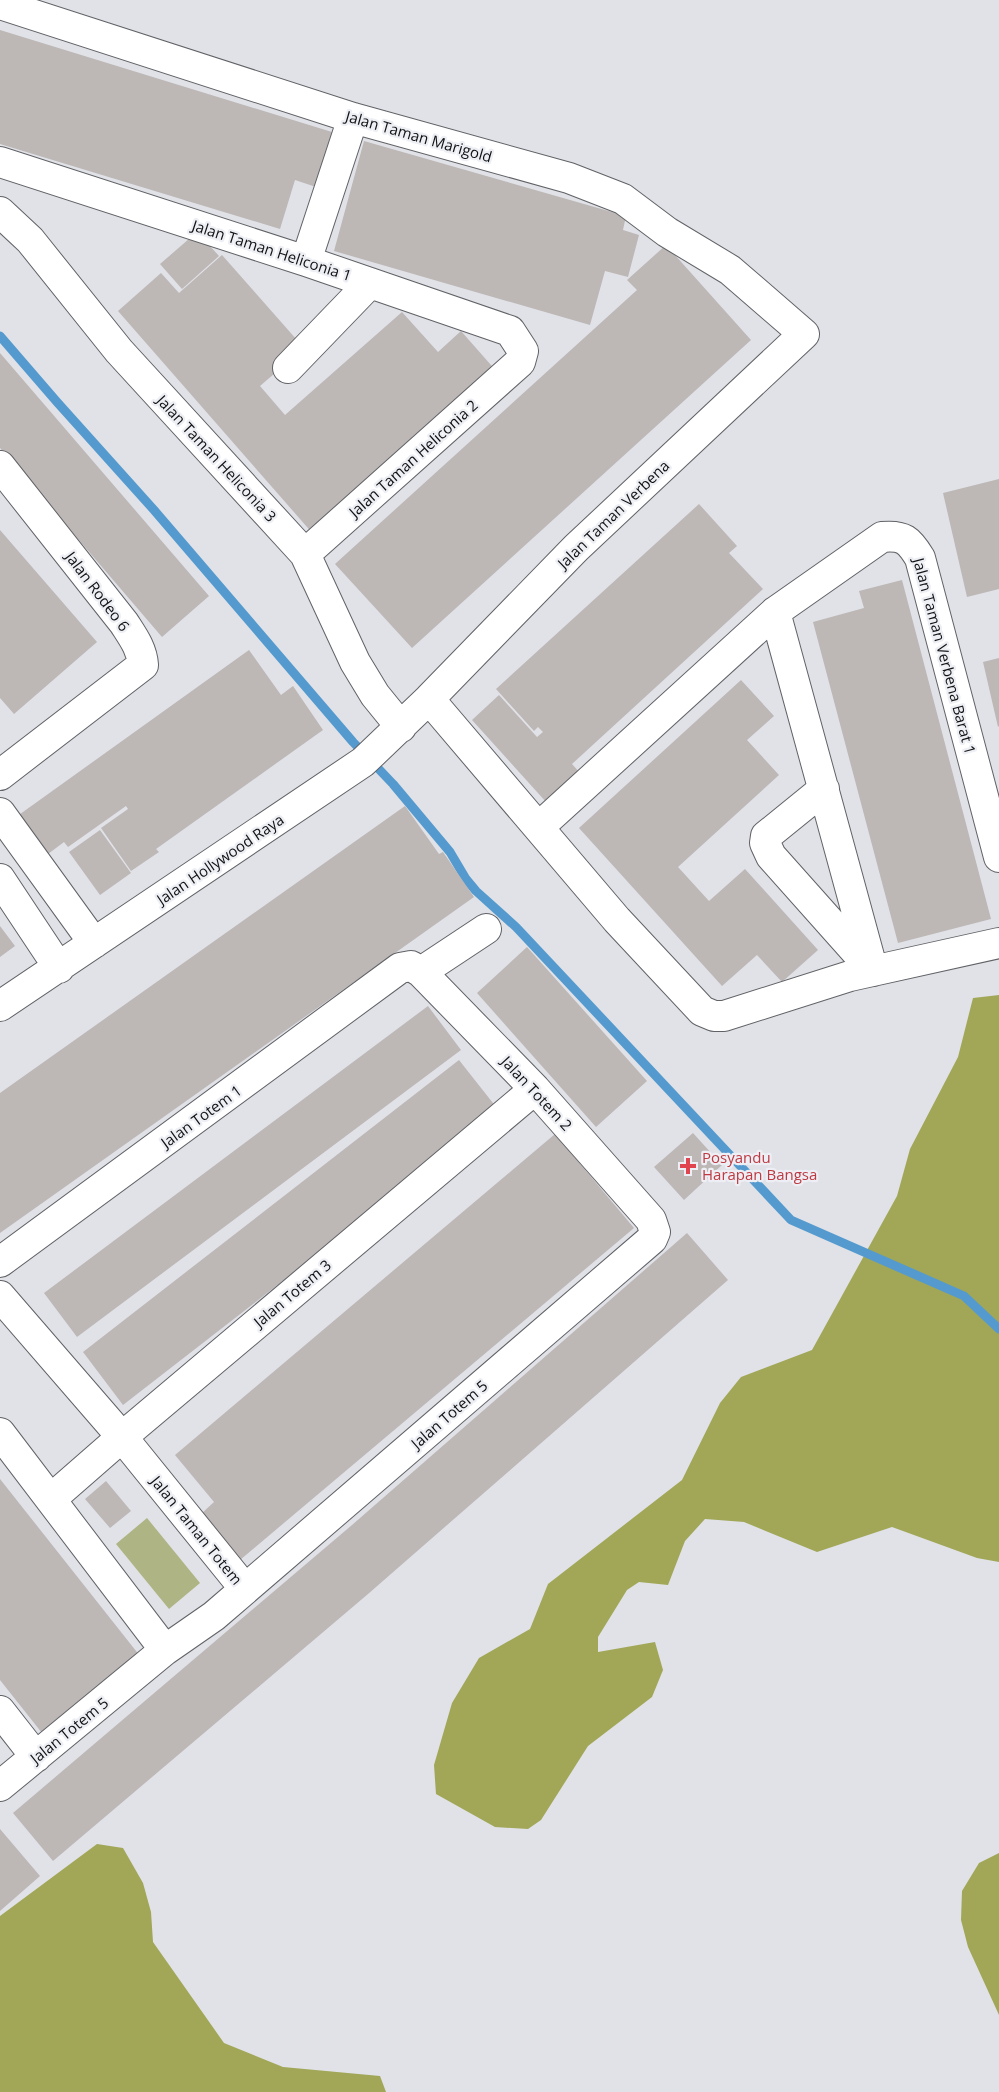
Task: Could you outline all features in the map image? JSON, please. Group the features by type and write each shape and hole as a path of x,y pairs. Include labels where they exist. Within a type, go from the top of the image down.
{"street":[{"name":"Jalan Taman Marigold","path":"0,4 353,118 569,178 622,199 667,232 730,270 804,334"},
{"path":"306,261 353,118"},
{"name":"Jalan Taman Heliconia 1","path":"0,162 306,261 510,331 523,351 520,362"},
{"name":"Jalan Taman Heliconia 3","path":"0,212 30,240 119,351 305,554 356,662 375,695 401,727"},
{"path":"288,369 370,283"},
{"name":"Jalan Taman Verbena","path":"429,699 576,548 804,334"},
{"name":"Jalan Taman Heliconia 2","path":"305,554 520,362"},
{"name":"Jalan Rodeo 6","path":"1,468 124,623 142,656 142,665 3,768"},
{"name":"Jalan Taman Verbena Barat 1","path":"539,826 775,612 882,537 897,536 910,543 920,558 999,857"},
{"path":"775,612 873,970"},
{"path":"429,699 617,920 702,1011 714,1016 724,1016 873,970 999,943"},
{"name":"Jalan Hollywood Raya","path":"0,1006 370,756 429,699"},
{"path":"824,789 766,836 765,843 771,856 873,970"},
{"path":"0,813 94,943"},
{"path":"0,879 59,968"},
{"name":"Jalan Totem 1","path":"0,1262 410,970 486,929"},
{"name":"Jalan Totem 2","path":"410,970 535,1089 651,1220 655,1232 652,1239"},
{"name":"Jalan Totem 3","path":"51,1499 535,1089"},
{"name":"Jalan Totem 5","path":"245,1589 652,1239"},
{"name":"Jalan Taman Totem","path":"0,1296 122,1437 245,1589 214,1616 165,1650"},
{"path":"0,1432 165,1650"},
{"name":"Jalan Totem 5","path":"0,1786 165,1650"},
{"path":"0,1711 36,1757"}],"green space":[{"path":"999,995 999,1562 977,1558 892,1527 817,1552 744,1522 705,1519 685,1541 668,1585 639,1582 627,1590 598,1637 598,1652 655,1642 663,1670 652,1697 588,1746 541,1820 528,1829 495,1827 436,1794 434,1765 452,1703 479,1658 530,1629 548,1584 682,1480 720,1403 741,1377 812,1350 897,1196 910,1149 958,1057 973,998"},
{"path":"147,1518 200,1583 169,1609 116,1544"},
{"path":"97,1844 123,1848 143,1883 151,1912 153,1942 224,2043 283,2067 380,2076 386,2092 0,2092 0,1916"},
{"path":"999,1853 999,2015 968,1947 961,1920 962,1891 979,1863"}],"building":[{"path":"0,30 332,132 316,187 295,180 280,229 0,144"},
{"path":"364,141 626,216 623,230 639,235 628,277 605,271 590,325 334,251"},
{"path":"197,232 219,256 182,289 160,264"},
{"path":"666,245 751,340 412,648 335,564 637,290 627,280"},
{"path":"222,255 304,348 260,386 285,415 402,312 438,352 461,331 498,373 314,535 118,311 161,273 179,293"},
{"path":"0,353 209,596 162,637 0,448"},
{"path":"999,479 999,589 967,597 943,493"},
{"path":"699,504 737,546 729,553 763,589 572,764 580,773 547,803 472,720 499,695 537,737 543,732 538,727 534,731 496,689"},
{"path":"0,530 97,642 14,714 0,698"},
{"path":"902,580 991,919 898,943 813,622 864,608 859,591"},
{"path":"249,650 281,695 293,686 323,730 156,849 159,852 131,871 101,828 128,809 126,806 68,847 64,842 44,857 16,817"},
{"path":"999,658 999,726 998,727 983,662"},
{"path":"741,680 774,716 747,740 779,775 678,867 709,901 745,869 818,950 782,982 757,955 722,986 579,828"},
{"path":"405,806 439,854 443,852 474,897 0,1233 0,1093"},
{"path":"100,830 131,873 100,895 69,852"},
{"path":"0,926 15,946 0,957"},
{"path":"527,947 647,1081 596,1127 477,993"},
{"path":"428,1006 461,1050 77,1337 44,1293"},
{"path":"459,1060 500,1112 123,1405 83,1352"},
{"name":"Posyandu Harapan Bangsa","path":"693,1133 722,1165 684,1200 654,1167"},
{"path":"555,1134 634,1228 240,1560 201,1514 214,1502 175,1455"},
{"path":"687,1233 728,1280 368,1594 53,1861 13,1813 352,1525"},
{"path":"0,1479 140,1656 42,1733 0,1680"},
{"path":"106,1481 131,1511 110,1528 85,1499"},
{"path":"0,1829 40,1876 0,1911"}],"waterway":[{"path":"0,336 154,510 353,742 393,784 450,852 476,891 516,927 791,1220 964,1296 999,1329"}],"place":[{"name":"Posyandu Harapan Bangsa","path":"688,1166"}]}
